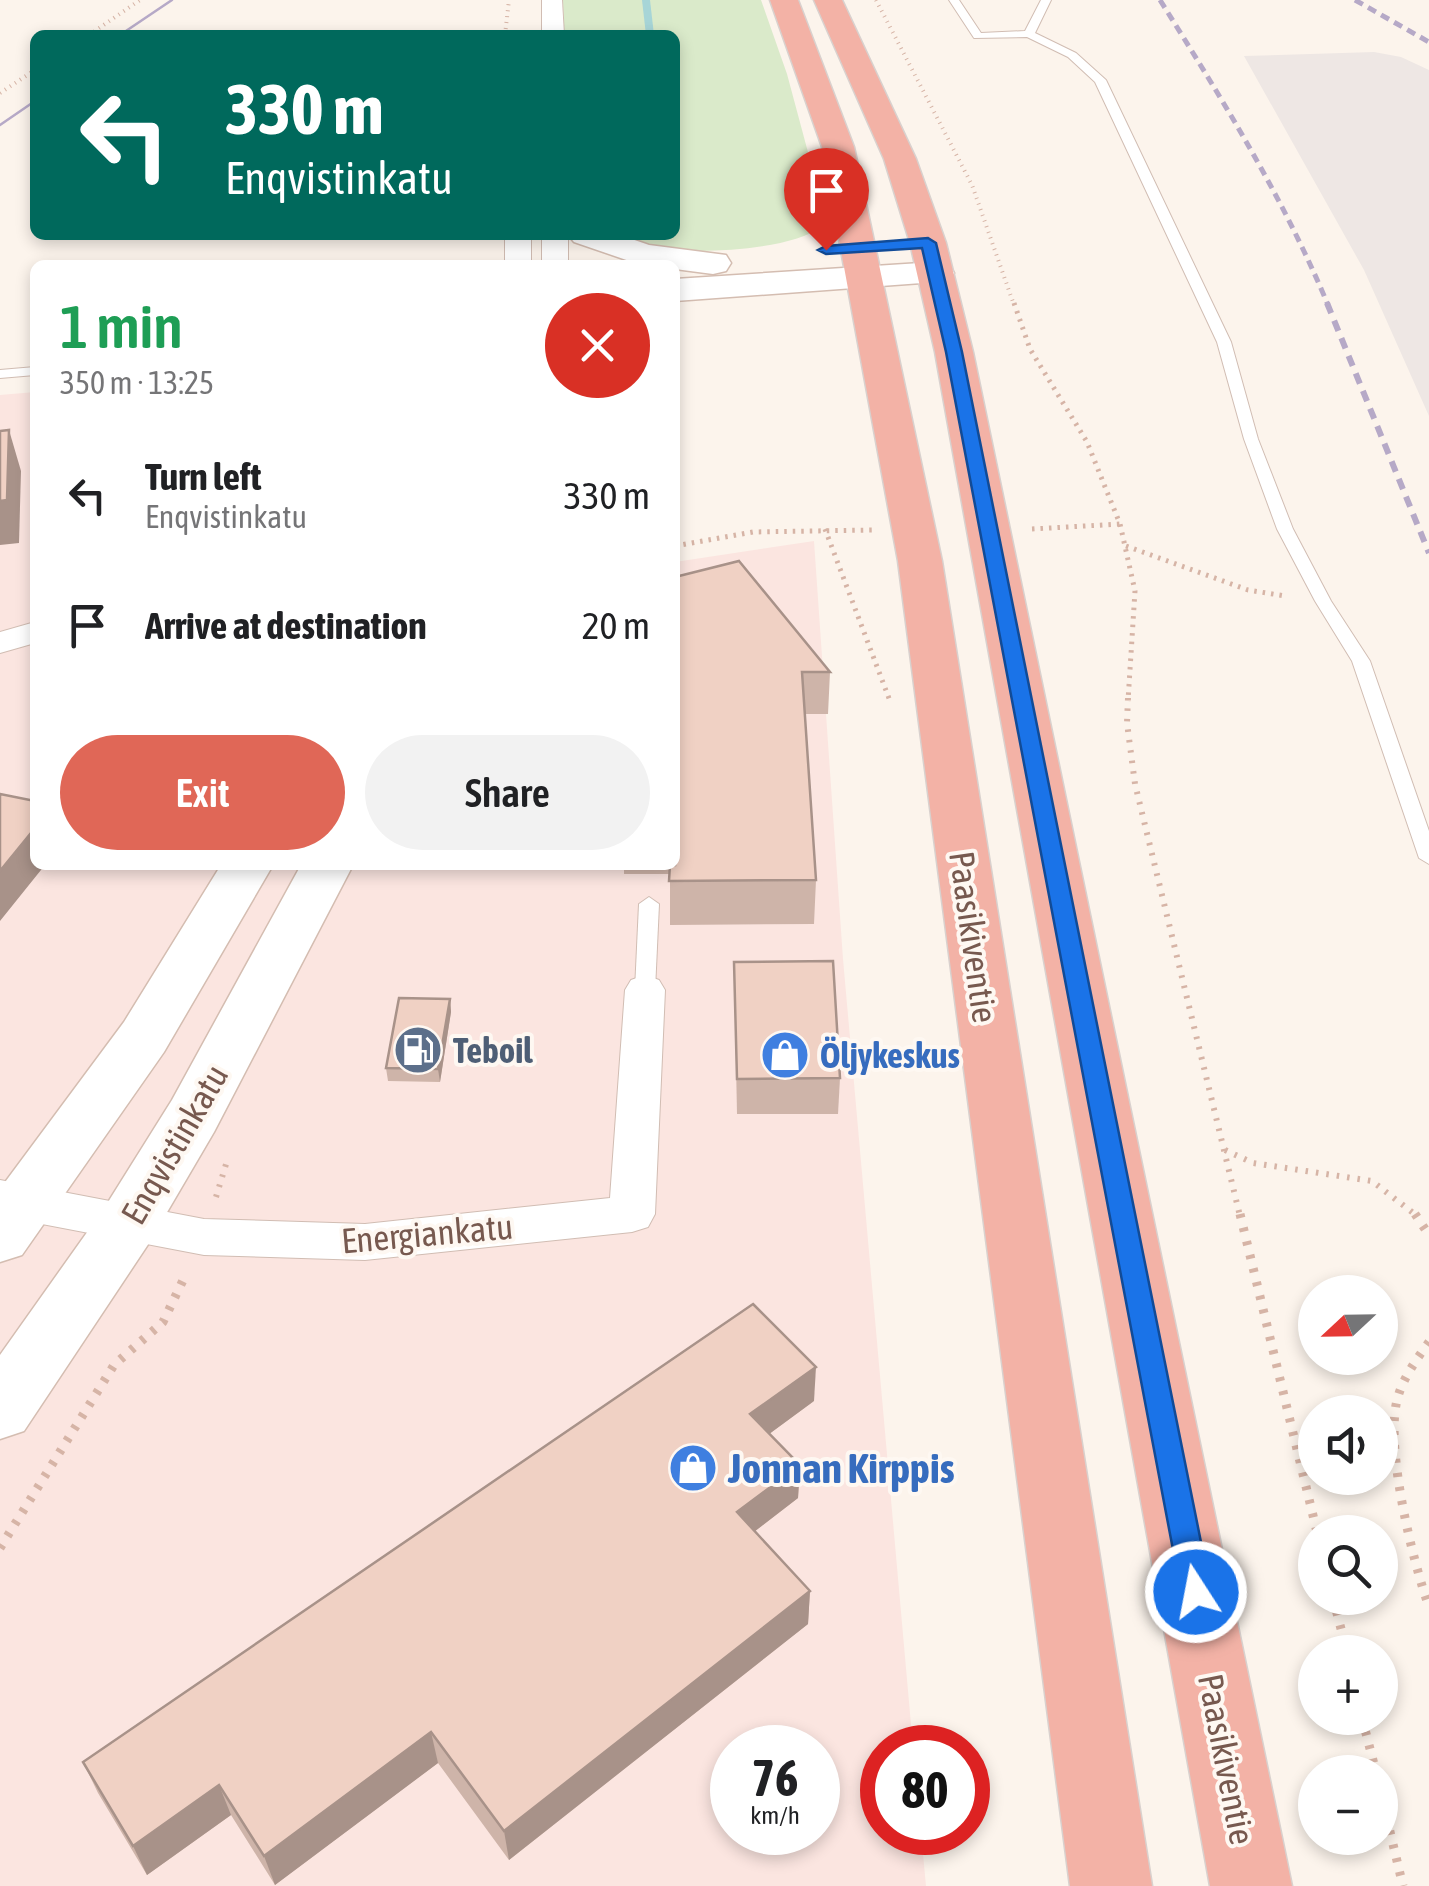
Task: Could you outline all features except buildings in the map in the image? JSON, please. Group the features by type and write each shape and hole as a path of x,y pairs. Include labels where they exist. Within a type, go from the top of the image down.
{"highway":[{"name":"Paasikiventie","path":"784,0 838,147 920,561 1111,1886"},
{"name":"Paasikiventie","path":"828,0 900,159 932,258 1252,1886"}],"main road":[{"path":"600,240 644,255 713,263"},
{"path":"680,266 932,258"},
{"path":"680,289 860,261"},
{"path":"8,1212 144,1037 244,870"},
{"name":"Enqvistinkatu","path":"0,1410 127,1226 193,1116 324,870"}],"street":[{"path":"531,30 532,0"},
{"path":"552,0 553,30"},
{"path":"0,643 30,634"},
{"name":"Energiankatu","path":"8,1212 204,1238 365,1242 632,1214 646,990"}],"lane":[{"path":"954,0 978,36 1029,34 1072,55 1100,80 1224,342 1258,457 1285,529 1361,661 1429,858"},
{"path":"1029,34 1046,0"},
{"path":"0,374 30,371"},
{"path":"646,990 649,904"}],"path":[{"path":"96,30 140,0"},
{"path":"507,30 510,0"},
{"path":"876,0 972,185 1030,349 1087,442 1120,524 1135,591 1127,723 1134,784 1313,1515"},
{"path":"0,93 30,73"},
{"path":"1025,529 1120,524"},
{"path":"825,529 893,707"},
{"path":"680,545 753,532 888,530"},
{"path":"1125,545 1248,590 1323,601"},
{"path":"1224,1149 1254,1163 1372,1181 1412,1210 1429,1235"},
{"path":"1429,1342 1395,1406 1396,1448 1429,1607"},
{"path":"1396,1855 1403,1886"}],"shaded area":[{"path":"1374,52 1401,57 1429,70 1429,416 1364,270 1244,56"},
{"path":"30,392 30,870 680,870 680,561 814,541 843,959 911,1725 860,1725 860,1855 923,1855 926,1886 0,1886 0,395"}],"green space":[{"path":"563,0 761,0 787,74 824,212 823,226 787,241 712,251 646,247 624,240 680,240 680,30 564,30"}],"waterway":[{"path":"646,0 649,30"}],"tram line":[{"path":"127,30 172,0"},
{"path":"0,125 30,104"}],"railway":[{"path":"1160,0 1271,187 1328,305"},
{"path":"1355,0 1429,42"},
{"path":"1327,303 1429,553"}],"place":[{"name":"Teboil","path":"418,1050"},
{"name":"Öljykeskus","path":"785,1055"},
{"name":"Jonnan Kirppis","path":"693,1468"}],"route":[{"path":"826,250 928,243 954,352 1196,1592"}]}
